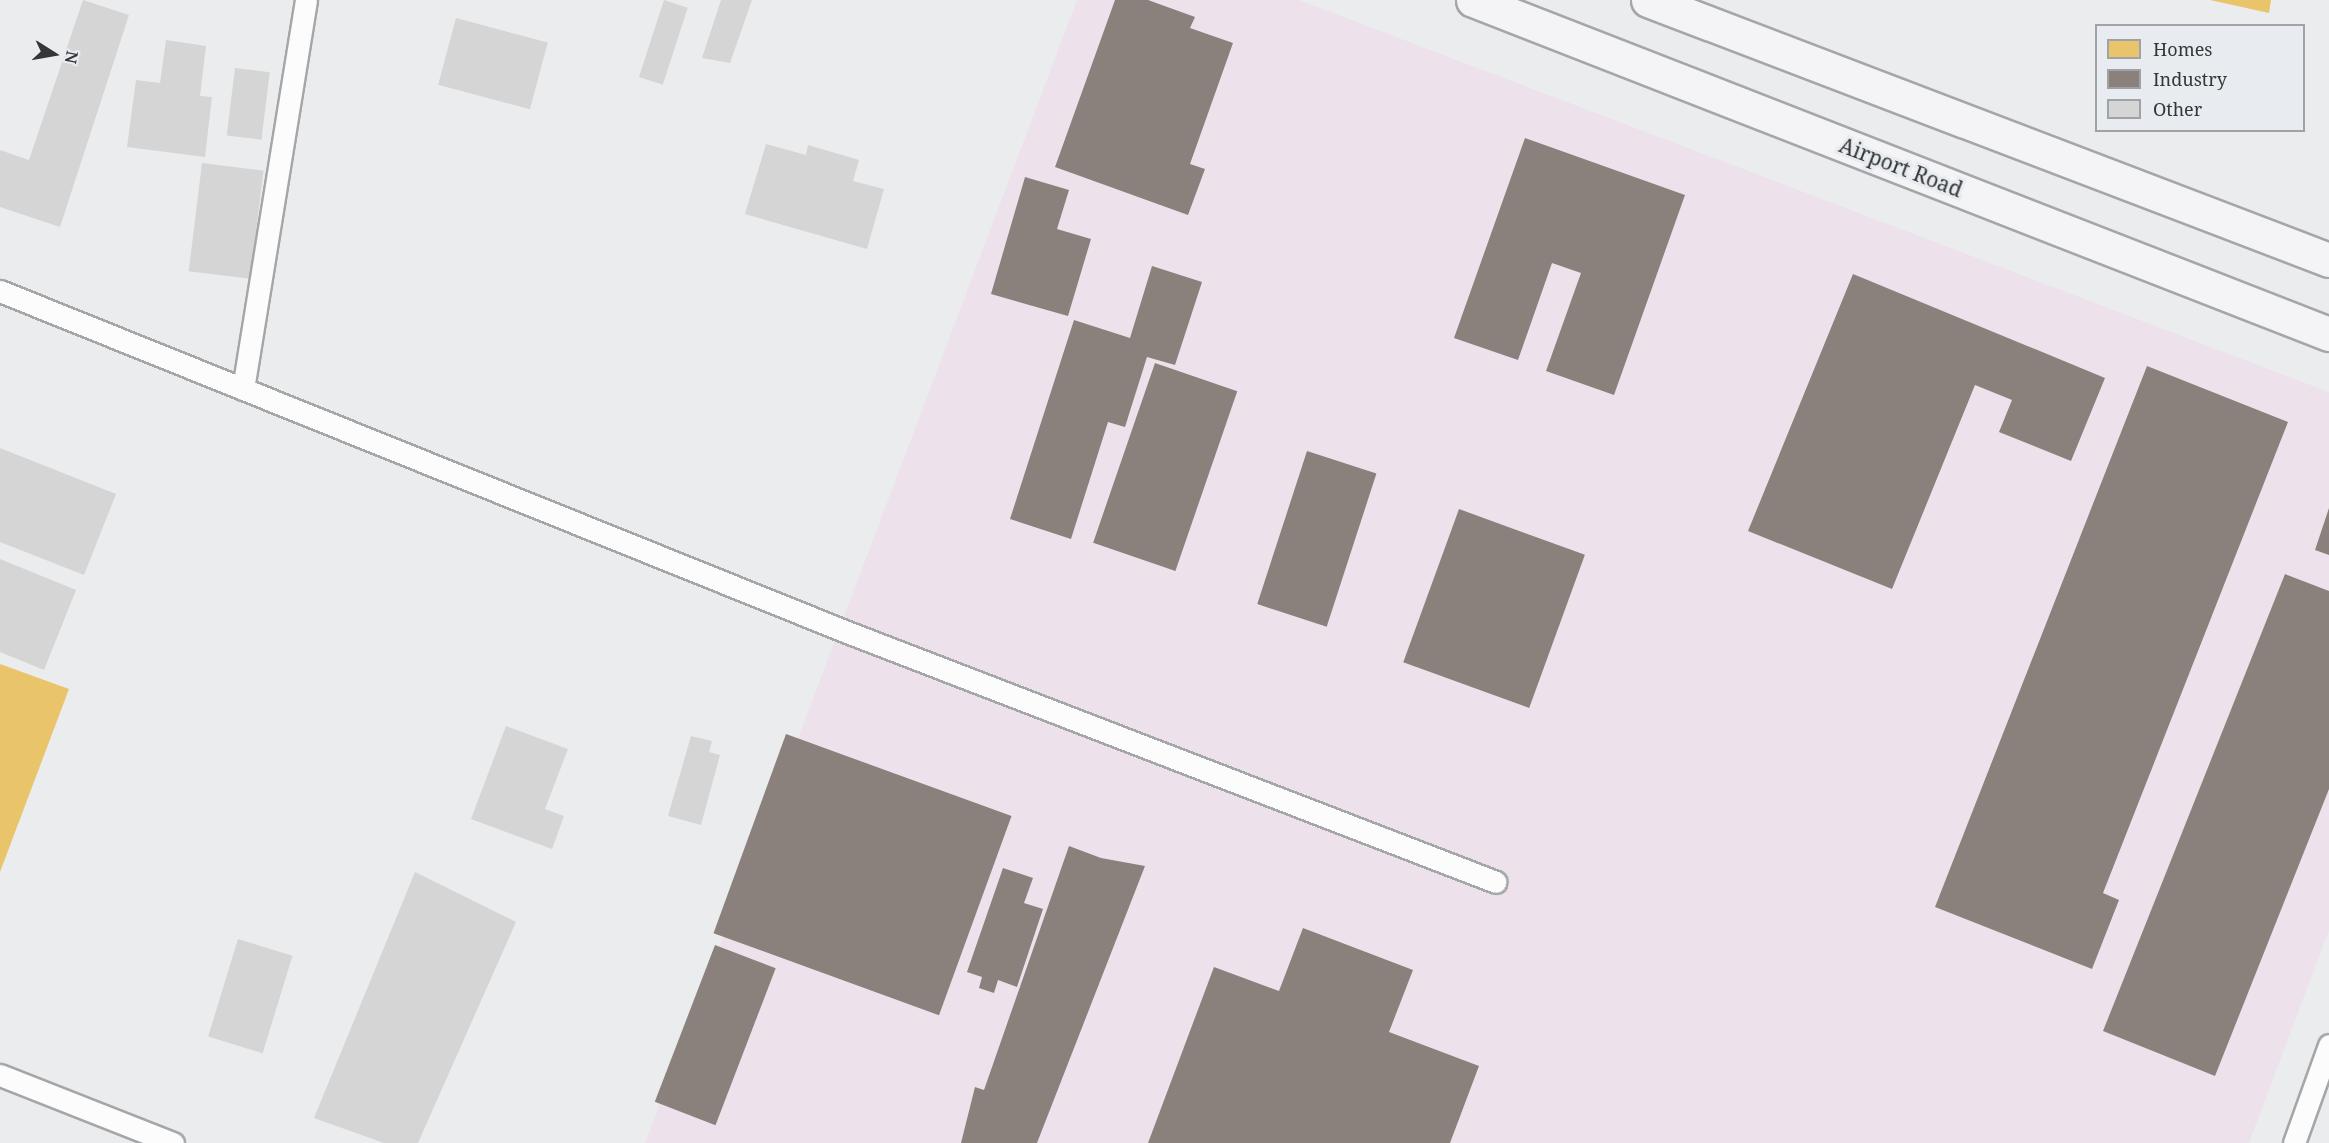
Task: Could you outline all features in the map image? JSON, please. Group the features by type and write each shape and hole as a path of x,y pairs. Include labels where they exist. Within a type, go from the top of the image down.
{"main road":[{"name":"Airport Road","path":"1473,0 2329,334"},
{"path":"1648,0 2329,260"}],"lane":[{"path":"243,389 306,0"},
{"path":"0,291 847,632 1496,882"},
{"path":"2295,1143 2329,1045"},
{"path":"0,1075 173,1143"}],"shaded area":[{"path":"1077,0 1299,0 2329,392 2329,930 2249,1143 645,1143"}],"building: Homes":[{"path":"2210,0 2271,0 2269,13"},
{"path":"0,664 69,689 0,872"}],"building: Industry":[{"path":"1115,0 1148,0 1195,17 1190,28 1233,43 1190,164 1205,169 1188,215 1055,167"},
{"path":"1525,138 1685,195 1614,395 1546,371 1581,273 1552,263 1518,360 1454,338"},
{"path":"1025,177 1069,190 1057,229 1091,239 1068,316 991,294"},
{"path":"1152,266 1202,282 1175,365 1147,357 1125,427 1108,422 1071,539 1010,519 1074,320 1130,338"},
{"path":"1853,274 2105,378 2071,461 1999,432 2012,400 1975,385 1892,589 1748,531"},
{"path":"1155,363 1237,391 1175,571 1093,543"},
{"path":"2147,366 2288,422 2103,893 2119,900 2092,969 1935,907"},
{"path":"1307,451 1376,474 1327,627 1257,604"},
{"path":"2329,508 2329,555 2315,550"},
{"path":"1459,509 1585,555 1529,708 1403,662"},
{"path":"2285,574 2329,591 2329,789 2215,1076 2103,1031"},
{"path":"786,734 1012,816 939,1015 713,933"},
{"path":"1069,846 1101,858 1145,866 1037,1143 961,1143 975,1087 984,1090"},
{"path":"1003,868 1033,878 1024,903 1043,909 1017,987 998,980 994,993 979,988 982,977 967,972"},
{"path":"1303,928 1413,970 1389,1032 1479,1066 1450,1143 1148,1143 1214,967 1279,991"},
{"path":"715,945 776,968 715,1125 655,1102"}],"building: Other":[{"path":"83,0 129,15 60,227 0,207 0,150 29,160"},
{"path":"664,0 688,8 663,85 639,77"},
{"path":"721,0 752,0 730,63 702,58"},
{"path":"456,18 548,43 530,109 438,85"},
{"path":"166,40 206,46 200,96 212,97 205,157 127,147 136,80 160,83"},
{"path":"235,68 270,72 261,140 227,135"},
{"path":"766,144 806,155 808,145 859,160 853,181 884,189 867,249 745,214"},
{"path":"202,163 264,171 250,279 189,271"},
{"path":"0,448 116,494 84,575 0,542"},
{"path":"0,559 76,590 44,670 0,652"},
{"path":"506,726 568,749 545,809 564,816 552,849 471,819"},
{"path":"691,736 712,741 709,752 720,755 701,825 668,816"},
{"path":"415,872 516,922 418,1143 384,1143 314,1118"},
{"path":"238,939 293,956 263,1053 208,1037"}]}
